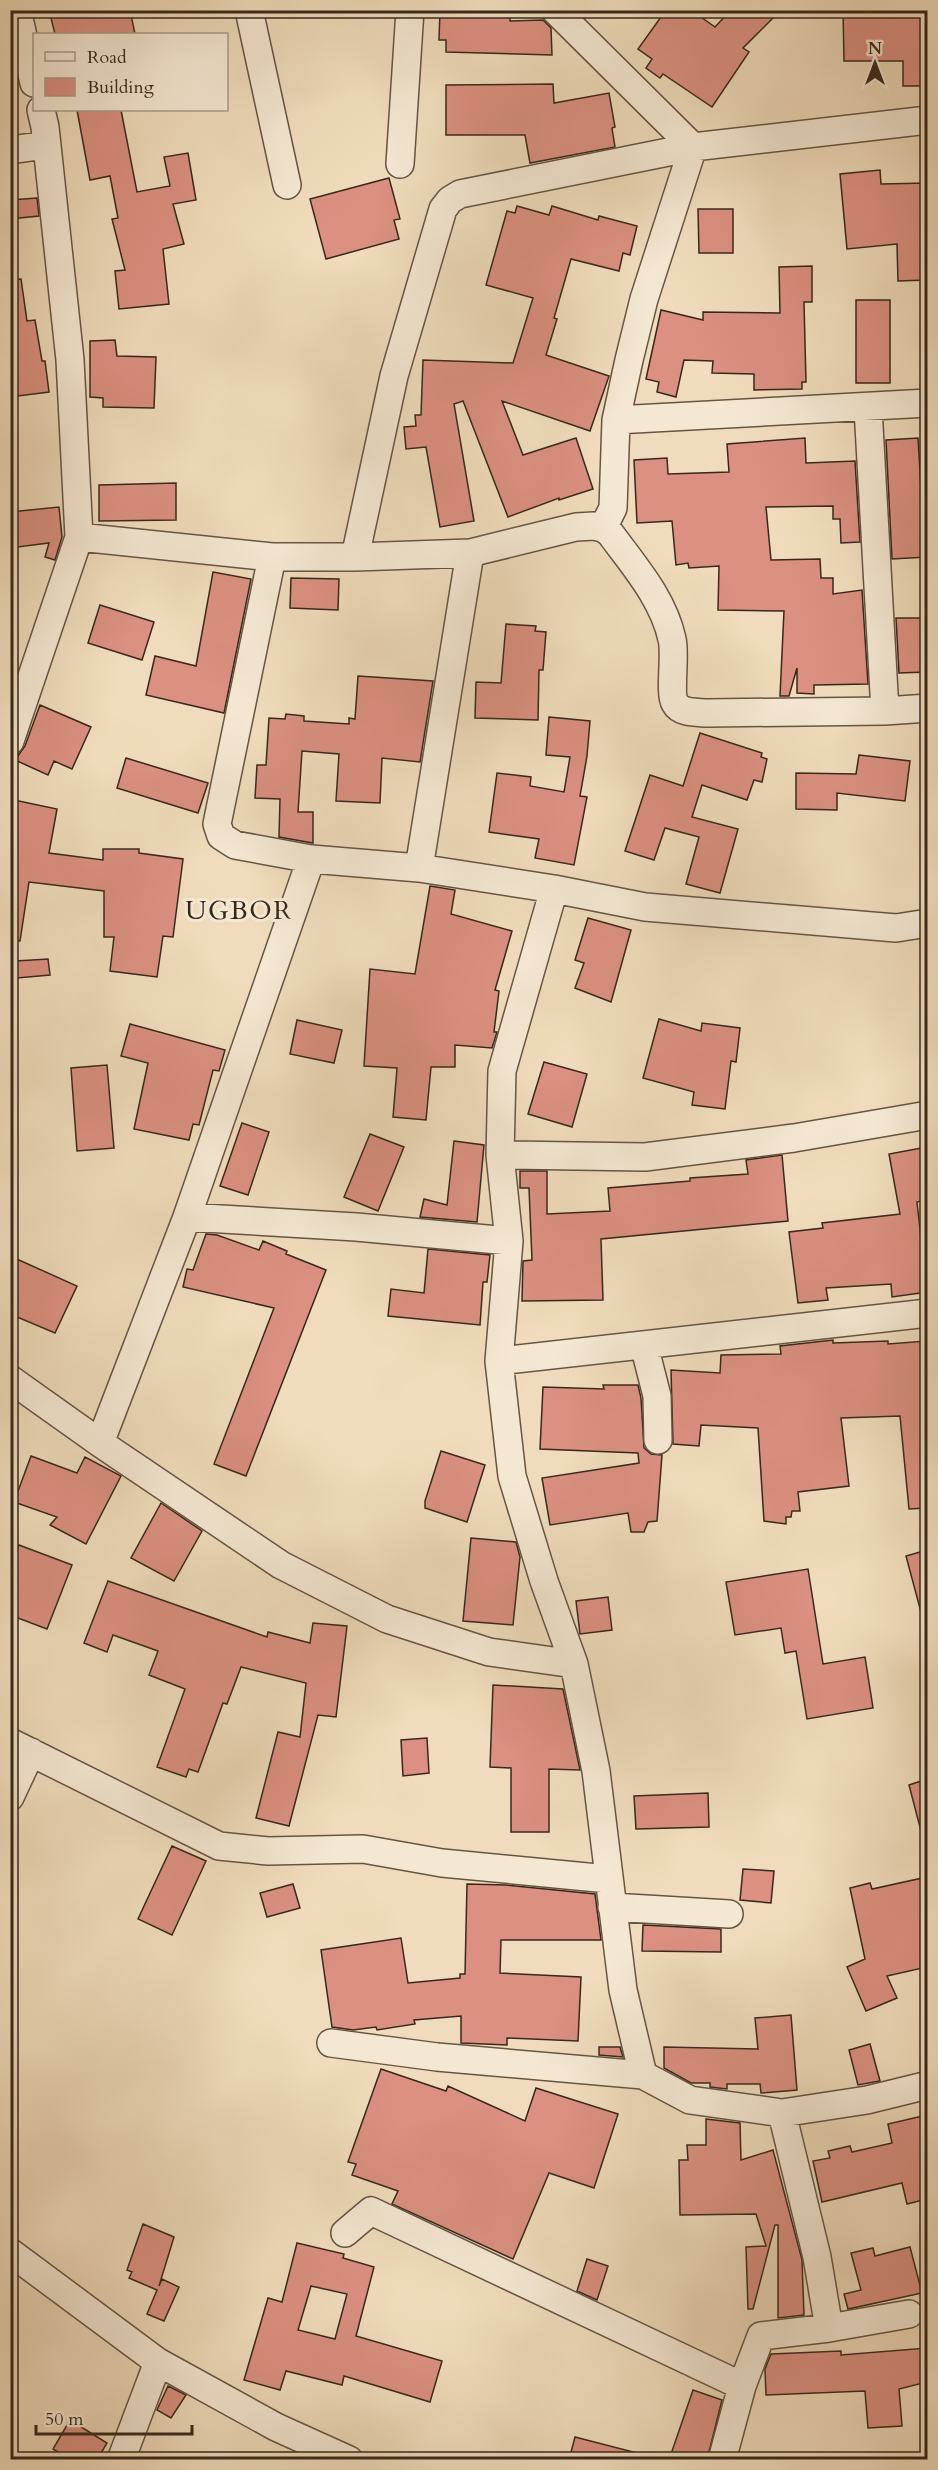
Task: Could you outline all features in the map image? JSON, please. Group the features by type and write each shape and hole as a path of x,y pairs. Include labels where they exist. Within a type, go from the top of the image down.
{"street":[{"path":"17,10 33,79"},
{"path":"249,10 287,185"},
{"path":"400,164 410,10"},
{"path":"555,10 693,147"},
{"path":"10,741 79,537 70,360 41,111"},
{"path":"355,557 394,376 443,209 450,200 468,192 693,147 927,120"},
{"path":"10,150 46,145"},
{"path":"603,528 613,508 616,420 644,299 693,147"},
{"path":"616,420 927,403"},
{"path":"868,408 885,711"},
{"path":"79,537 272,557 355,557 470,553 576,527 603,528 610,532 652,590 667,619 673,641 675,664 672,695 681,710 708,713 885,711 927,708"},
{"path":"419,868 470,553"},
{"path":"272,557 217,824 221,836 235,844 311,859 419,868 554,889 645,907 896,928 927,923"},
{"path":"100,1443 187,1217 311,859"},
{"path":"554,889 502,1071 500,1155 509,1241 500,1361 512,1476 544,1581 574,1664 596,1771 623,1990 643,2075"},
{"path":"500,1155 645,1157 794,1138 927,1115"},
{"path":"187,1217 356,1227 509,1241"},
{"path":"500,1361 927,1313"},
{"path":"645,1345 657,1396 658,1440"},
{"path":"10,1378 100,1443 281,1565 387,1619 489,1652 574,1664"},
{"path":"10,1797 21,1747 219,1846 268,1851 363,1849 442,1863 608,1879"},
{"path":"612,1907 729,1914"},
{"path":"331,2043 448,2059 643,2075 690,2100 782,2113 867,2100 927,2085"},
{"path":"782,2113 818,2257 829,2328"},
{"path":"345,2233 371,2211 742,2386"},
{"path":"10,2252 158,2362 276,2427 349,2460"},
{"path":"722,2460 742,2386 761,2336 829,2328 909,2313"},
{"path":"121,2460 158,2362"}],"building":[{"path":"49,10 130,10 135,33 55,33"},
{"path":"440,10 510,10 510,21 543,20 551,28 552,55 446,52 446,40 439,40"},
{"path":"666,10 691,10 715,27 731,10 781,10 743,48 749,52 712,107 663,74 660,78 646,68 652,59 638,49"},
{"path":"843,10 927,10 927,86 903,86 903,61 844,61"},
{"path":"553,84 554,103 609,93 615,127 612,128 615,147 530,163 525,135 446,135 446,85"},
{"path":"77,111 121,111 137,192 170,186 164,157 188,153 196,200 173,204 184,244 163,249 169,304 119,309 115,271 125,270 112,219 118,218 110,176 90,180"},
{"path":"880,170 881,184 927,183 927,280 898,281 897,244 847,249 840,174"},
{"path":"389,178 400,219 394,220 399,239 326,259 310,199"},
{"path":"37,198 39,216 10,219 10,200"},
{"path":"517,206 549,215 552,206 598,220 599,216 637,226 630,255 623,253 619,271 571,259 554,318 557,319 546,355 609,376 590,431 502,401 523,455 576,438 593,489 559,500 559,498 508,517 463,401 454,404 474,521 440,527 426,447 406,449 404,427 416,426 415,415 421,415 423,360 513,363 533,298 486,285 507,211 515,213"},
{"path":"698,209 733,209 733,253 699,253"},
{"path":"812,266 812,302 804,302 806,382 802,382 802,389 754,390 754,374 712,373 713,361 684,360 676,397 657,392 659,382 646,379 661,310 703,320 703,312 780,313 779,267"},
{"path":"21,279 27,321 35,320 42,361 45,361 49,392 10,397 10,280"},
{"path":"856,300 890,300 890,383 856,383"},
{"path":"115,340 117,356 156,357 154,408 103,407 103,398 90,397 90,341"},
{"path":"805,438 806,463 855,461 860,542 841,543 840,519 833,519 833,506 766,507 771,560 820,559 821,578 833,578 833,594 862,590 868,684 814,685 814,694 797,693 797,668 789,696 780,696 784,611 718,610 719,566 689,568 688,563 676,565 672,521 637,523 634,460 667,458 668,474 729,472 727,444"},
{"path":"918,438 923,524 927,524 927,557 892,559 886,440"},
{"path":"176,483 176,520 99,521 99,485"},
{"path":"59,507 62,537 55,560 45,557 49,543 10,548 10,512"},
{"path":"213,572 251,579 224,713 146,695 155,656 196,666"},
{"path":"291,578 339,579 338,610 290,608"},
{"path":"100,605 154,622 142,660 88,643"},
{"path":"896,618 927,618 927,672 899,673"},
{"path":"506,624 536,626 535,631 546,632 543,670 539,670 538,720 475,718 476,682 501,683"},
{"path":"358,676 433,681 420,762 382,758 380,803 336,801 339,754 302,751 298,812 313,812 313,843 279,837 280,799 255,798 257,765 266,765 269,718 285,719 286,714 304,716 304,721 349,724 349,718 355,719"},
{"path":"40,705 91,727 72,769 54,761 48,775 15,760 25,746"},
{"path":"549,717 590,721 580,796 587,797 574,865 535,858 539,839 489,832 497,773 531,777 530,786 564,792 570,757 546,755"},
{"path":"700,733 762,753 761,757 767,759 762,782 754,780 747,800 702,785 692,817 738,829 720,893 686,884 699,837 665,828 654,860 625,851 650,775 683,786"},
{"path":"859,755 910,761 905,801 837,793 837,810 796,809 796,773 856,774"},
{"path":"126,758 208,783 198,813 117,788"},
{"path":"14,800 57,809 49,853 103,860 103,849 139,849 139,853 183,859 173,937 163,936 157,977 110,971 114,937 104,937 104,891 29,882 20,941 10,940 10,814"},
{"path":"430,886 455,890 451,914 512,931 495,990 499,991 494,1032 497,1032 492,1048 455,1045 455,1067 431,1067 426,1120 393,1117 397,1068 364,1066 370,969 415,974"},
{"path":"588,918 631,930 611,1002 575,988 584,963 575,960"},
{"path":"48,959 50,975 17,978 16,961"},
{"path":"659,1019 701,1031 702,1023 740,1028 736,1062 731,1061 725,1109 692,1105 694,1092 643,1078"},
{"path":"297,1020 342,1030 334,1063 290,1054"},
{"path":"130,1024 225,1050 219,1071 213,1070 199,1125 193,1124 189,1140 134,1129 148,1063 121,1056"},
{"path":"544,1062 587,1074 572,1127 528,1114"},
{"path":"107,1065 114,1148 77,1151 71,1068"},
{"path":"242,1123 269,1132 248,1195 220,1186"},
{"path":"370,1134 404,1147 378,1211 344,1197"},
{"path":"454,1141 484,1145 477,1222 420,1217 424,1199 447,1205"},
{"path":"927,1147 927,1200 917,1202 927,1292 892,1297 891,1284 826,1288 828,1300 798,1303 789,1232 823,1228 822,1223 900,1214 889,1154"},
{"path":"782,1155 788,1221 601,1239 603,1300 522,1301 523,1261 532,1260 529,1188 520,1188 520,1171 547,1171 547,1214 610,1211 608,1188 748,1174 746,1160"},
{"path":"206,1234 217,1235 259,1250 263,1241 287,1251 286,1254 326,1270 246,1476 214,1464 274,1308 183,1287 187,1269 193,1270"},
{"path":"428,1249 490,1255 487,1282 483,1282 480,1325 388,1316 391,1289 424,1293"},
{"path":"10,1256 77,1286 55,1333 10,1314"},
{"path":"833,1340 833,1343 888,1341 888,1344 927,1341 927,1508 909,1509 900,1416 841,1418 849,1486 798,1492 800,1511 792,1511 791,1517 786,1517 786,1524 764,1521 758,1428 701,1425 699,1446 673,1444 671,1370 720,1373 721,1355 781,1354 780,1346"},
{"path":"603,1385 638,1385 644,1448 651,1454 662,1455 657,1521 648,1522 644,1532 631,1532 628,1513 550,1525 542,1478 639,1463 638,1453 540,1449 543,1387 604,1389"},
{"path":"441,1451 485,1465 467,1522 425,1508 425,1501"},
{"path":"31,1456 77,1473 85,1457 121,1476 86,1544 50,1525 57,1517 14,1502"},
{"path":"161,1503 202,1531 174,1581 131,1558"},
{"path":"471,1538 516,1542 520,1557 513,1625 463,1621"},
{"path":"19,1545 72,1565 47,1629 10,1615 10,1567"},
{"path":"927,1550 927,1615 922,1616 906,1556"},
{"path":"808,1569 823,1664 865,1657 873,1708 807,1719 796,1651 785,1653 781,1628 735,1635 726,1582"},
{"path":"108,1581 267,1637 268,1632 310,1643 313,1623 347,1626 336,1717 318,1715 289,1826 256,1818 278,1732 300,1737 306,1683 241,1667 227,1704 223,1703 198,1772 189,1769 186,1777 157,1767 185,1689 149,1675 158,1651 113,1635 107,1652 84,1643"},
{"path":"608,1597 612,1630 580,1634 576,1601"},
{"path":"493,1685 563,1689 580,1770 549,1769 549,1832 511,1832 511,1768 490,1767"},
{"path":"427,1738 429,1773 403,1776 401,1740"},
{"path":"927,1779 927,1834 922,1835 909,1785"},
{"path":"708,1793 709,1827 636,1829 634,1796"},
{"path":"172,1846 206,1861 172,1935 138,1919"},
{"path":"743,1869 774,1871 771,1903 740,1900"},
{"path":"927,1877 927,1967 887,1976 897,1998 866,2011 847,1967 865,1959 850,1888 870,1883 872,1889"},
{"path":"293,1884 300,1908 267,1917 260,1893"},
{"path":"467,1884 506,1885 595,1894 601,1940 501,1940 500,1973 581,1977 578,2041 507,2038 507,2045 461,2043 461,2016 414,2020 415,2024 377,2030 376,2027 353,2030 332,2027 321,1950 401,1938 408,1983 460,1978 460,1974 465,1974"},
{"path":"643,1925 721,1929 721,1952 642,1951"},
{"path":"791,2015 797,2090 761,2093 760,2084 727,2084 727,2089 710,2087 710,2083 691,2083 664,2068 664,2047 758,2049 755,2018"},
{"path":"870,2044 880,2081 858,2085 849,2050"},
{"path":"599,2047 620,2047 623,2057 599,2055"},
{"path":"381,2069 446,2091 448,2086 525,2121 536,2088 618,2114 594,2188 549,2173 513,2259 392,2204 398,2191 352,2175 356,2164 348,2162"},
{"path":"927,2115 927,2199 907,2204 902,2183 822,2202 813,2161 830,2158 828,2151 850,2146 852,2152 892,2143 888,2124"},
{"path":"706,2119 740,2123 741,2160 773,2150 802,2260 804,2315 778,2318 778,2225 775,2225 753,2309 748,2309 746,2247 766,2246 756,2214 680,2215 679,2160 688,2160 687,2145 706,2145"},
{"path":"143,2224 174,2237 159,2286 162,2279 179,2287 164,2321 147,2314 157,2290 129,2278 132,2272 127,2270"},
{"path":"297,2243 344,2254 343,2258 374,2267 356,2336 442,2361 430,2402 344,2376 342,2385 286,2371 280,2390 244,2380 268,2298 282,2302","holes":["311,2286 347,2294 335,2339 298,2330"]},
{"path":"910,2247 922,2293 848,2309 844,2294 861,2290 851,2253 873,2248 875,2256"},
{"path":"587,2259 608,2266 597,2300 577,2291"},
{"path":"927,2348 927,2382 899,2389 902,2426 868,2428 865,2391 766,2395 765,2369 771,2354 841,2351 841,2355"},
{"path":"168,2386 186,2395 171,2418 157,2410"},
{"path":"693,2390 722,2400 707,2460 669,2460"},
{"path":"70,2420 107,2443 97,2460 71,2460 53,2449"},
{"path":"575,2437 641,2454 640,2460 569,2460"}],"district":[{"name":"UGBOR","path":"239,910"}]}
